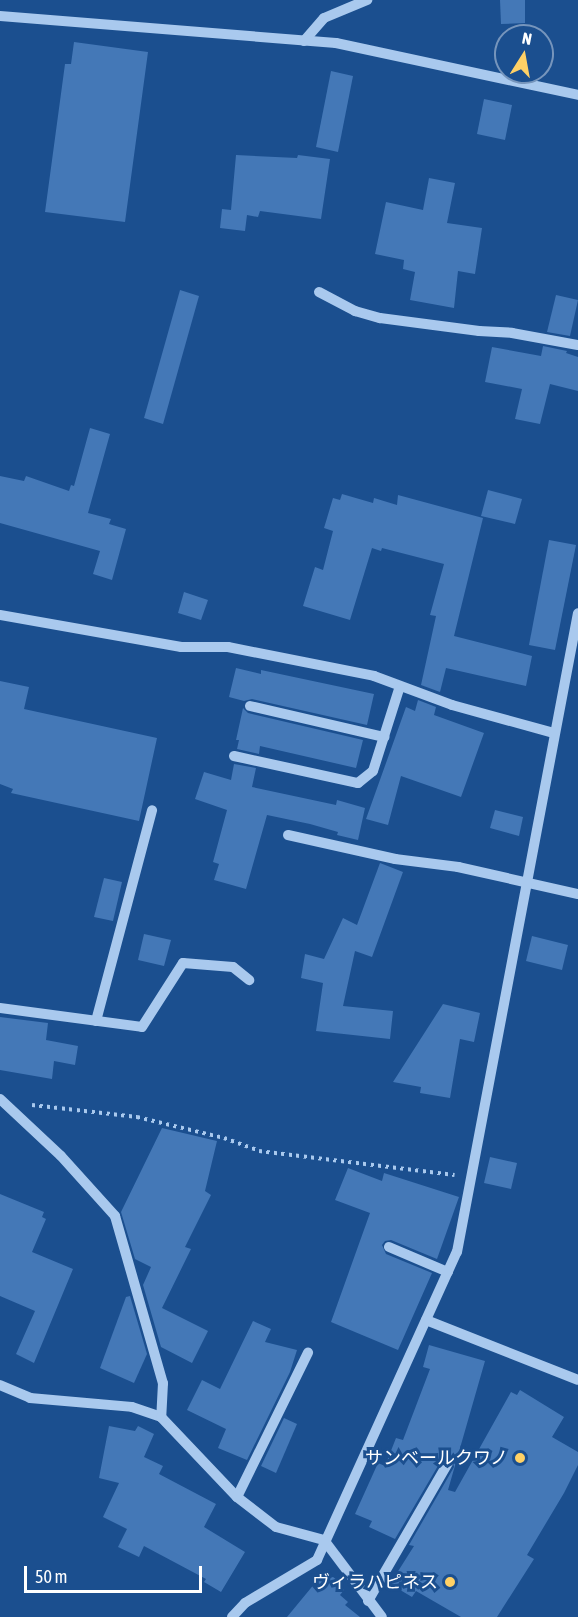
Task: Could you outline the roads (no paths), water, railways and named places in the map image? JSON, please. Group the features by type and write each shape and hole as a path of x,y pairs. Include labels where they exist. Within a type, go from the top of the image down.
{"street":[{"path":"304,41 324,18 367,0"},
{"path":"0,16 336,43 578,95"},
{"path":"319,292 355,311 380,318 478,332 512,333 578,345"},
{"path":"232,1617 245,1603 317,1560 324,1540 457,1252 578,613"},
{"path":"0,615 181,647 228,647 374,676 452,705 554,733"},
{"path":"234,756 358,783 373,771 400,686"},
{"path":"250,706 384,737"},
{"path":"96,1021 152,810"},
{"path":"288,835 395,859 458,867 526,885 578,894"},
{"path":"0,1008 142,1027 183,963 232,967 249,980"},
{"path":"2,1101 61,1156 115,1216 163,1383 161,1418"},
{"path":"389,1247 448,1272"},
{"path":"426,1320 578,1380"},
{"path":"237,1497 308,1353"},
{"path":"0,1385 30,1398 132,1407 161,1418 237,1497 276,1527 324,1540 382,1617"},
{"path":"368,1601 448,1463"}],"place":[{"name":"サンベールクワノ","path":"520,1458"},
{"name":"ヴィラハピネス","path":"450,1582"}]}
